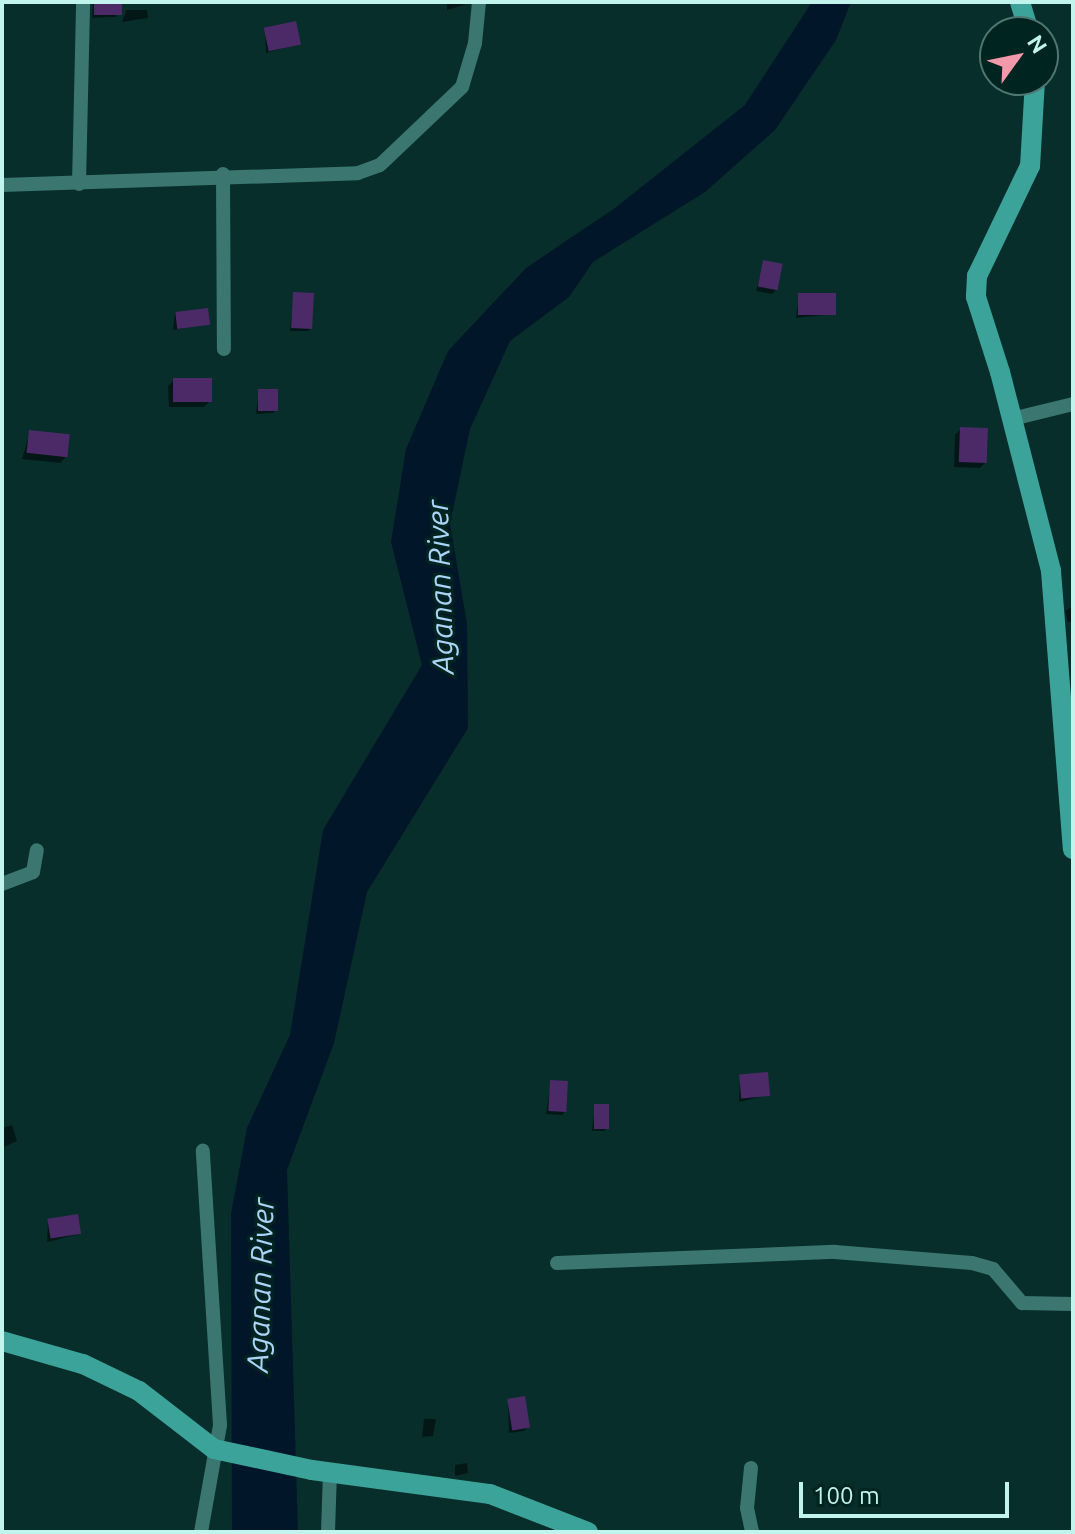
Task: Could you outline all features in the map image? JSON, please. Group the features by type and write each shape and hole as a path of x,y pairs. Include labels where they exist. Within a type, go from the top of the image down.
{"street":[{"path":"79,184 83,2"},
{"path":"2,185 79,184 223,174 358,173 380,165 462,87 475,43 479,2"},
{"path":"1034,96 1030,166 977,276 976,297 1012,419 1051,571 1073,849"},
{"path":"223,174 224,349"},
{"path":"1012,419 1073,404"},
{"path":"2,884 33,872 37,850"},
{"path":"201,1532 218,1450 220,1425 220,1374 203,1151"},
{"path":"557,1263 835,1252 972,1263 993,1269 1022,1303 1073,1304"},
{"path":"2,1341 83,1364 139,1391 218,1450 321,1471 490,1494 553,1514 588,1532"},
{"path":"751,1468 747,1508 752,1532"},
{"path":"321,1471 328,1532"}],"water":[{"name":"Aganan River","path":"812,2 851,2 836,40 775,130 705,192 593,262 569,297 510,341 470,429 450,524 467,624 468,728 367,892 334,1043 287,1170 298,1532 232,1532 231,1214 247,1128 290,1035 323,830 422,665 391,542 406,449 448,351 526,268 615,208 745,105"}],"building":[{"path":"94,2 122,2 122,15 94,15"},
{"path":"296,21 301,44 269,51 264,28"},
{"path":"763,260 783,264 777,290 758,287"},
{"path":"293,292 314,293 312,329 291,328"},
{"path":"798,293 836,293 836,315 798,315"},
{"path":"208,308 210,325 177,329 175,312"},
{"path":"173,378 212,378 212,402 173,402"},
{"path":"258,389 278,389 278,411 258,411"},
{"path":"960,427 988,428 987,463 959,462"},
{"path":"29,430 70,434 67,457 27,453"},
{"path":"768,1072 770,1096 741,1098 739,1075"},
{"path":"550,1080 568,1081 566,1112 548,1111"},
{"path":"594,1104 609,1104 609,1129 594,1129"},
{"path":"78,1214 81,1234 51,1239 47,1219"},
{"path":"525,1396 530,1428 512,1430 507,1399"}]}
